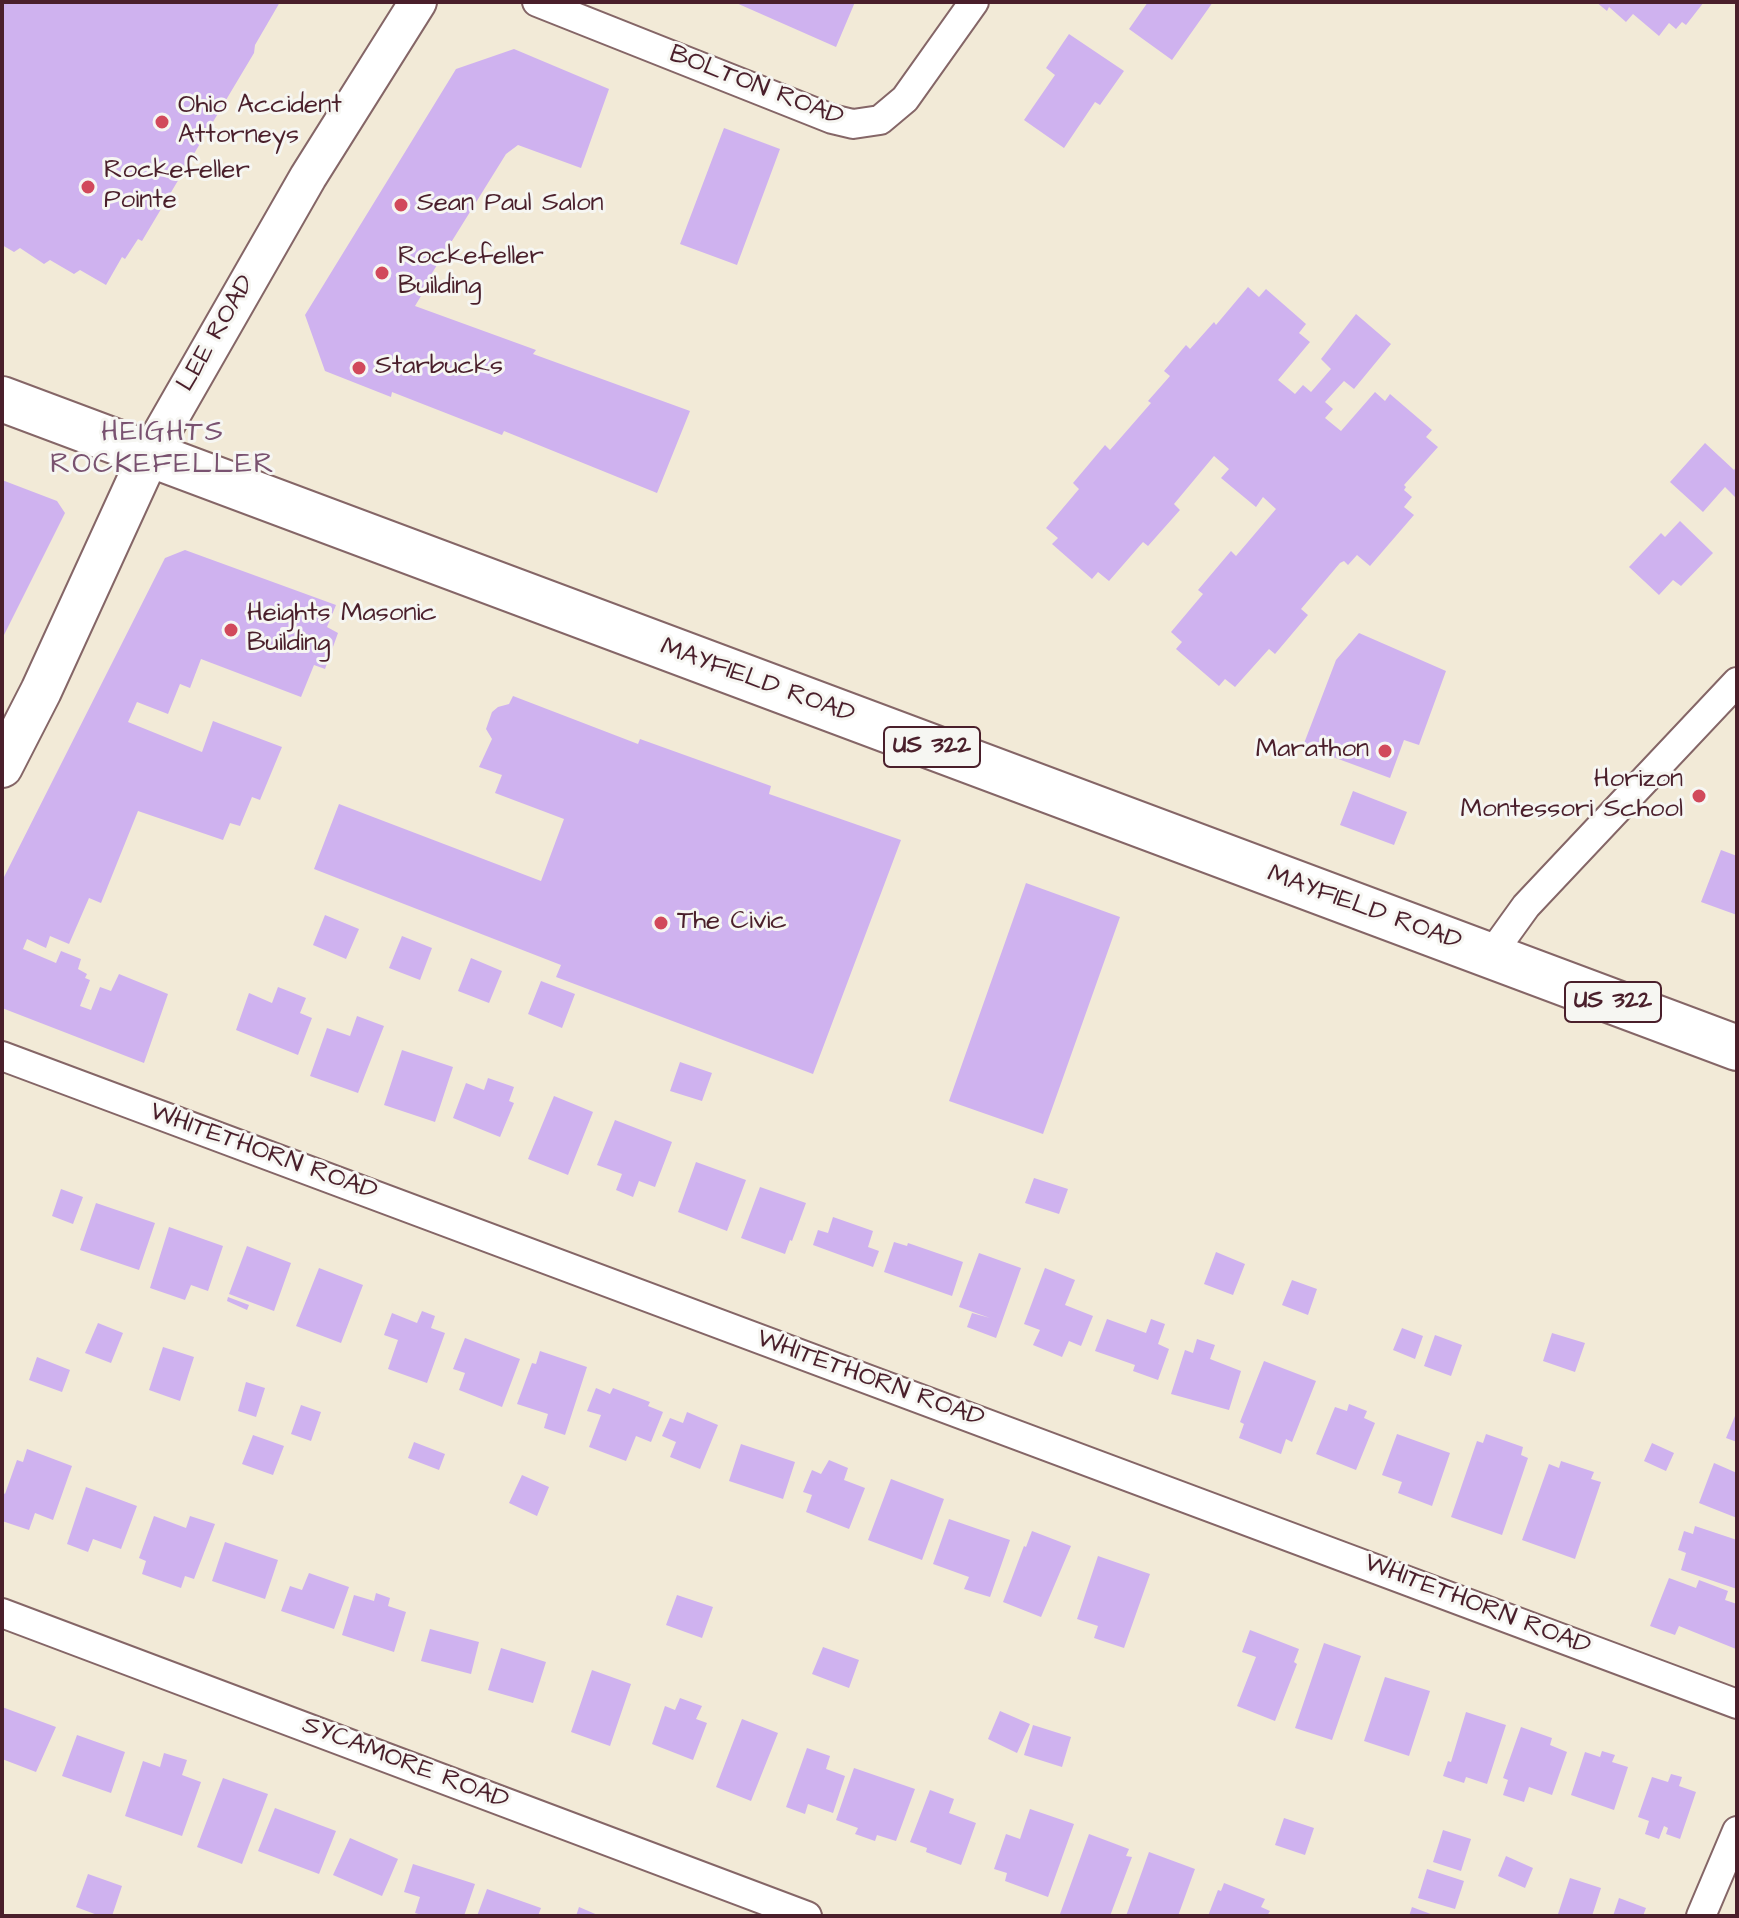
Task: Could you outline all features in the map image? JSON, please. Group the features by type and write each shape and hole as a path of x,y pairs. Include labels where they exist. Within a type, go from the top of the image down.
{"main road":[{"name":"MAYFIELD ROAD","path":"2,399 1737,1048"},
{"name":"LEE ROAD","path":"2,767 41,691 150,453"}],"street":[{"name":"LEE ROAD","path":"150,453 308,177 418,2"},
{"name":"BOLTON ROAD","path":"537,2 832,119 853,124 880,120 905,99 974,2"},
{"path":"1490,956 1526,906 1737,682"},
{"name":"WHITETHORN ROAD","path":"2,1056 1737,1704"},
{"name":"SYCAMORE ROAD","path":"2,1613 807,1916"},
{"path":"1701,1916 1737,1831"}],"building":[{"name":"Rockefeller Pointe","path":"2,2 280,2 255,45 254,53 142,241 138,239 125,259 122,257 106,285 80,270 74,274 50,260 44,264 20,248 14,252 2,245"},
{"path":"734,2 855,2 836,47"},
{"path":"1148,2 1213,2 1172,60 1129,29"},
{"path":"1596,2 1704,2 1686,25 1682,22 1676,29 1669,23 1659,36 1633,14 1626,22 1609,7 1607,11"},
{"path":"1069,34 1124,71 1100,105 1095,102 1064,148 1024,120 1055,75 1046,68"},
{"name":"Rockefeller Building","path":"514,49 609,89 581,168 518,145 506,154 419,294 421,296 415,306 536,350 533,354 690,411 657,493 504,431 502,435 392,392 391,397 325,371 305,315 456,69"},
{"path":"724,128 780,149 737,265 680,244"},
{"path":"1248,287 1259,297 1266,289 1306,324 1299,333 1310,342 1278,380 1295,394 1303,385 1311,392 1331,369 1321,359 1356,314 1391,344 1354,389 1344,381 1325,402 1333,409 1325,418 1341,431 1375,392 1385,401 1390,394 1432,430 1426,437 1438,447 1404,485 1404,490 1412,497 1404,507 1414,515 1370,566 1357,555 1348,565 1344,561 1340,563 1301,609 1308,615 1275,654 1269,649 1235,687 1225,679 1219,686 1176,649 1182,642 1171,632 1203,594 1198,590 1231,551 1236,556 1276,509 1263,497 1256,507 1221,478 1229,469 1214,456 1174,504 1180,510 1148,546 1143,542 1109,581 1098,572 1092,579 1052,544 1058,538 1046,528 1079,489 1073,483 1105,445 1110,450 1151,403 1148,401 1170,376 1164,371 1186,345 1190,349 1214,322 1216,325"},
{"path":"1705,443 1734,470 1737,466 1737,499 1725,487 1703,512 1670,482"},
{"path":"2,480 57,501 65,513 2,639"},
{"path":"1680,521 1713,553 1681,586 1673,580 1659,595 1629,567 1661,533 1665,537"},
{"path":"185,550 336,605 327,627 338,633 325,669 314,665 301,697 201,659 190,688 180,684 168,714 137,702 128,722 202,752 213,721 282,747 260,800 252,797 240,826 230,823 223,840 138,811 101,903 89,898 69,944 50,936 46,948 27,939 23,949 56,963 61,951 81,959 78,969 90,980 80,1006 91,1010 100,987 111,991 119,974 168,994 144,1063 2,1008 2,881 165,558"},
{"path":"1359,633 1446,671 1419,745 1404,740 1390,778 1303,746 1336,660"},
{"name":"The Civic","path":"513,696 638,744 640,739 771,786 769,794 901,840 813,1074 556,977 561,965 314,869 339,804 541,881 564,819 495,793 502,775 479,767 492,739 486,729 492,712 509,704"},
{"path":"1353,791 1407,812 1394,845 1340,825"},
{"path":"1721,850 1737,856 1737,915 1701,902"},
{"path":"1026,883 1120,917 1043,1134 949,1101"},
{"path":"325,915 359,929 346,959 313,945"},
{"path":"402,936 432,948 420,980 389,968"},
{"path":"471,958 502,971 489,1003 458,991"},
{"path":"541,981 575,994 562,1028 528,1014"},
{"path":"278,987 306,998 300,1013 312,1018 298,1055 236,1030 249,993 272,1003"},
{"path":"357,1016 384,1026 358,1093 310,1076 327,1028 350,1036"},
{"path":"402,1050 453,1067 435,1122 384,1105"},
{"path":"680,1062 712,1073 702,1101 670,1091"},
{"path":"488,1078 514,1087 509,1101 514,1103 500,1137 453,1118 466,1083 484,1090"},
{"path":"554,1096 593,1112 568,1175 528,1159"},
{"path":"615,1120 672,1142 655,1187 639,1181 633,1197 616,1190 622,1174 597,1165"},
{"path":"696,1162 746,1180 727,1231 678,1212"},
{"path":"1034,1178 1068,1189 1059,1214 1025,1203"},
{"path":"760,1187 806,1203 785,1254 741,1238"},
{"path":"61,1189 83,1197 73,1224 52,1216"},
{"path":"96,1203 155,1223 139,1270 80,1250"},
{"path":"833,1217 873,1231 868,1247 879,1251 873,1267 813,1245 818,1230 828,1233"},
{"path":"169,1227 223,1246 208,1291 191,1285 185,1300 150,1288"},
{"path":"894,1242 907,1246 908,1243 963,1262 952,1296 884,1272"},
{"path":"247,1246 291,1263 274,1311 229,1294"},
{"path":"1216,1252 1245,1264 1233,1295 1204,1284"},
{"path":"979,1253 1021,1268 996,1338 967,1327 972,1313 990,1318 959,1307"},
{"path":"319,1268 363,1285 341,1343 296,1326"},
{"path":"1045,1268 1075,1280 1065,1305 1093,1316 1081,1346 1069,1341 1062,1357 1033,1345 1040,1330 1024,1324"},
{"path":"1292,1280 1317,1289 1308,1315 1282,1305"},
{"path":"228,1297 249,1305 247,1310 227,1301"},
{"path":"422,1311 435,1316 431,1328 445,1333 427,1383 388,1369 398,1340 384,1335 392,1313 417,1323"},
{"path":"1107,1319 1146,1333 1151,1319 1165,1324 1158,1344 1169,1349 1158,1380 1133,1371 1135,1365 1095,1351"},
{"path":"98,1323 123,1333 111,1363 85,1353"},
{"path":"1402,1328 1423,1336 1415,1359 1393,1350"},
{"path":"1552,1333 1585,1343 1575,1372 1543,1361"},
{"path":"1435,1335 1462,1345 1451,1376 1424,1366"},
{"path":"465,1338 520,1359 502,1407 459,1390 465,1373 453,1369"},
{"path":"1197,1339 1215,1345 1210,1359 1241,1371 1229,1410 1171,1394 1185,1350 1193,1353"},
{"path":"163,1347 194,1357 180,1401 149,1390"},
{"path":"540,1351 587,1367 565,1435 544,1428 548,1414 517,1404 532,1363 536,1364"},
{"path":"37,1357 70,1370 62,1392 29,1380"},
{"path":"1264,1361 1316,1381 1292,1442 1286,1439 1281,1454 1239,1438 1244,1424 1240,1422"},
{"path":"246,1382 265,1388 256,1417 238,1411"},
{"path":"596,1388 610,1394 613,1388 650,1402 648,1406 663,1412 651,1442 636,1436 626,1461 589,1447 601,1415 587,1411"},
{"path":"1349,1404 1367,1411 1364,1418 1375,1423 1356,1470 1316,1454 1335,1407 1347,1411"},
{"path":"301,1405 321,1412 311,1441 291,1434"},
{"path":"1737,1411 1737,1442 1726,1438"},
{"path":"687,1412 718,1425 700,1469 670,1457 676,1442 662,1436 670,1418 683,1423"},
{"path":"1397,1434 1450,1453 1432,1506 1398,1493 1402,1482 1382,1475"},
{"path":"1486,1434 1523,1447 1521,1455 1528,1458 1502,1535 1451,1517 1477,1441 1483,1443"},
{"path":"253,1435 284,1446 273,1475 242,1464"},
{"path":"414,1442 445,1454 439,1470 408,1458"},
{"path":"1652,1443 1674,1453 1666,1471 1644,1461"},
{"path":"741,1444 795,1462 783,1499 729,1481"},
{"path":"27,1449 72,1466 53,1520 35,1513 29,1530 2,1521 2,1492 5,1494 17,1460 23,1462"},
{"path":"829,1460 848,1468 844,1480 865,1488 849,1529 806,1512 812,1495 803,1492 812,1470 821,1474"},
{"path":"1561,1461 1594,1472 1591,1479 1601,1482 1575,1559 1522,1540 1549,1464 1559,1468"},
{"path":"1714,1463 1737,1473 1737,1518 1699,1503"},
{"path":"522,1475 549,1487 537,1516 509,1503"},
{"path":"891,1479 944,1499 922,1560 868,1540"},
{"path":"86,1487 137,1506 121,1549 93,1539 88,1552 67,1544"},
{"path":"154,1516 186,1528 190,1516 215,1524 194,1579 185,1576 181,1588 142,1574 146,1561 139,1558"},
{"path":"949,1519 1010,1540 990,1597 964,1589 969,1577 933,1564"},
{"path":"1695,1526 1737,1540 1737,1589 1681,1570 1686,1553 1678,1550 1684,1531 1693,1534"},
{"path":"1032,1531 1071,1546 1041,1617 1003,1602"},
{"path":"225,1542 278,1560 265,1599 212,1581"},
{"path":"1098,1556 1150,1574 1124,1648 1094,1638 1098,1626 1077,1619"},
{"path":"309,1573 349,1587 334,1629 281,1611 290,1586 302,1590"},
{"path":"1669,1578 1696,1588 1699,1580 1728,1591 1725,1600 1737,1604 1736,1649 1679,1626 1675,1635 1650,1626"},
{"path":"376,1593 390,1598 388,1606 406,1612 394,1652 342,1635 354,1595 374,1601"},
{"path":"677,1595 713,1607 702,1638 666,1625"},
{"path":"430,1629 479,1642 471,1674 421,1661"},
{"path":"1250,1630 1299,1649 1294,1662 1297,1664 1275,1721 1237,1706 1256,1657 1242,1652"},
{"path":"1324,1643 1361,1656 1332,1740 1295,1728"},
{"path":"823,1647 859,1660 849,1688 812,1674"},
{"path":"501,1648 546,1662 533,1703 488,1690"},
{"path":"592,1670 631,1684 610,1746 571,1732"},
{"path":"1385,1677 1430,1691 1409,1756 1364,1741"},
{"path":"680,1698 702,1706 696,1719 707,1723 693,1760 652,1744 665,1706 675,1710"},
{"path":"2,1707 56,1727 36,1772 2,1759"},
{"path":"1000,1711 1030,1724 1017,1753 988,1739"},
{"path":"1466,1712 1506,1725 1487,1784 1466,1777 1464,1783 1443,1776 1448,1761 1451,1762"},
{"path":"742,1719 778,1733 751,1801 716,1787"},
{"path":"1033,1725 1071,1737 1062,1767 1024,1755"},
{"path":"1521,1727 1552,1738 1550,1745 1567,1752 1552,1795 1529,1787 1524,1802 1503,1795 1508,1780 1503,1778"},
{"path":"77,1735 125,1752 111,1793 62,1776"},
{"path":"807,1748 830,1756 826,1769 845,1776 833,1813 808,1804 805,1814 786,1807"},
{"path":"1602,1751 1615,1755 1612,1762 1628,1767 1614,1810 1571,1795 1585,1752 1600,1757"},
{"path":"164,1753 187,1760 182,1775 201,1782 182,1836 125,1816 143,1761 160,1767"},
{"path":"854,1768 915,1789 896,1841 877,1835 875,1841 855,1834 858,1828 836,1820"},
{"path":"1671,1774 1682,1777 1679,1786 1696,1792 1680,1839 1666,1834 1668,1828 1664,1826 1659,1839 1645,1834 1649,1821 1638,1817 1652,1777 1668,1782"},
{"path":"223,1778 268,1794 242,1864 197,1847"},
{"path":"930,1790 954,1799 949,1813 976,1823 961,1865 926,1852 927,1848 910,1842"},
{"path":"275,1808 336,1831 319,1874 258,1851"},
{"path":"1030,1809 1074,1824 1048,1897 1005,1881 1007,1873 994,1869 1006,1834 1020,1839"},
{"path":"1284,1818 1314,1828 1305,1855 1275,1845"},
{"path":"1443,1830 1471,1839 1461,1871 1433,1862"},
{"path":"1089,1834 1129,1849 1126,1856 1132,1857 1110,1916 1064,1916 1060,1914"},
{"path":"350,1838 398,1859 382,1896 333,1875"},
{"path":"1149,1852 1195,1869 1178,1916 1126,1916"},
{"path":"1506,1856 1533,1868 1525,1888 1498,1876"},
{"path":"413,1864 475,1884 464,1916 415,1913 420,1897 404,1892"},
{"path":"1427,1869 1464,1881 1455,1909 1418,1898"},
{"path":"88,1874 122,1886 112,1916 100,1916 76,1907"},
{"path":"1570,1878 1601,1888 1592,1916 1558,1914"},
{"path":"1224,1883 1265,1899 1261,1907 1270,1911 1267,1916 1208,1916"},
{"path":"487,1889 541,1908 538,1916 477,1916"},
{"path":"1619,1898 1646,1908 1643,1916 1613,1916"},
{"path":"579,1907 600,1916 576,1916"},
{"path":"1412,1907 1436,1916 1409,1916"}],"place":[{"name":"Ohio Accident Attorneys","path":"162,122"},
{"name":"Rockefeller Pointe","path":"88,187"},
{"name":"Sean Paul Salon","path":"401,205"},
{"name":"Rockefeller Building","path":"382,273"},
{"name":"Starbucks","path":"359,368"},
{"name":"Heights Masonic Building","path":"231,630"},
{"name":"Marathon","path":"1385,751"},
{"name":"Horizon Montessori School","path":"1699,796"},
{"name":"The Civic","path":"661,923"}],"district":[{"name":"HEIGHTS ROCKEFELLER","path":"163,450"}]}
